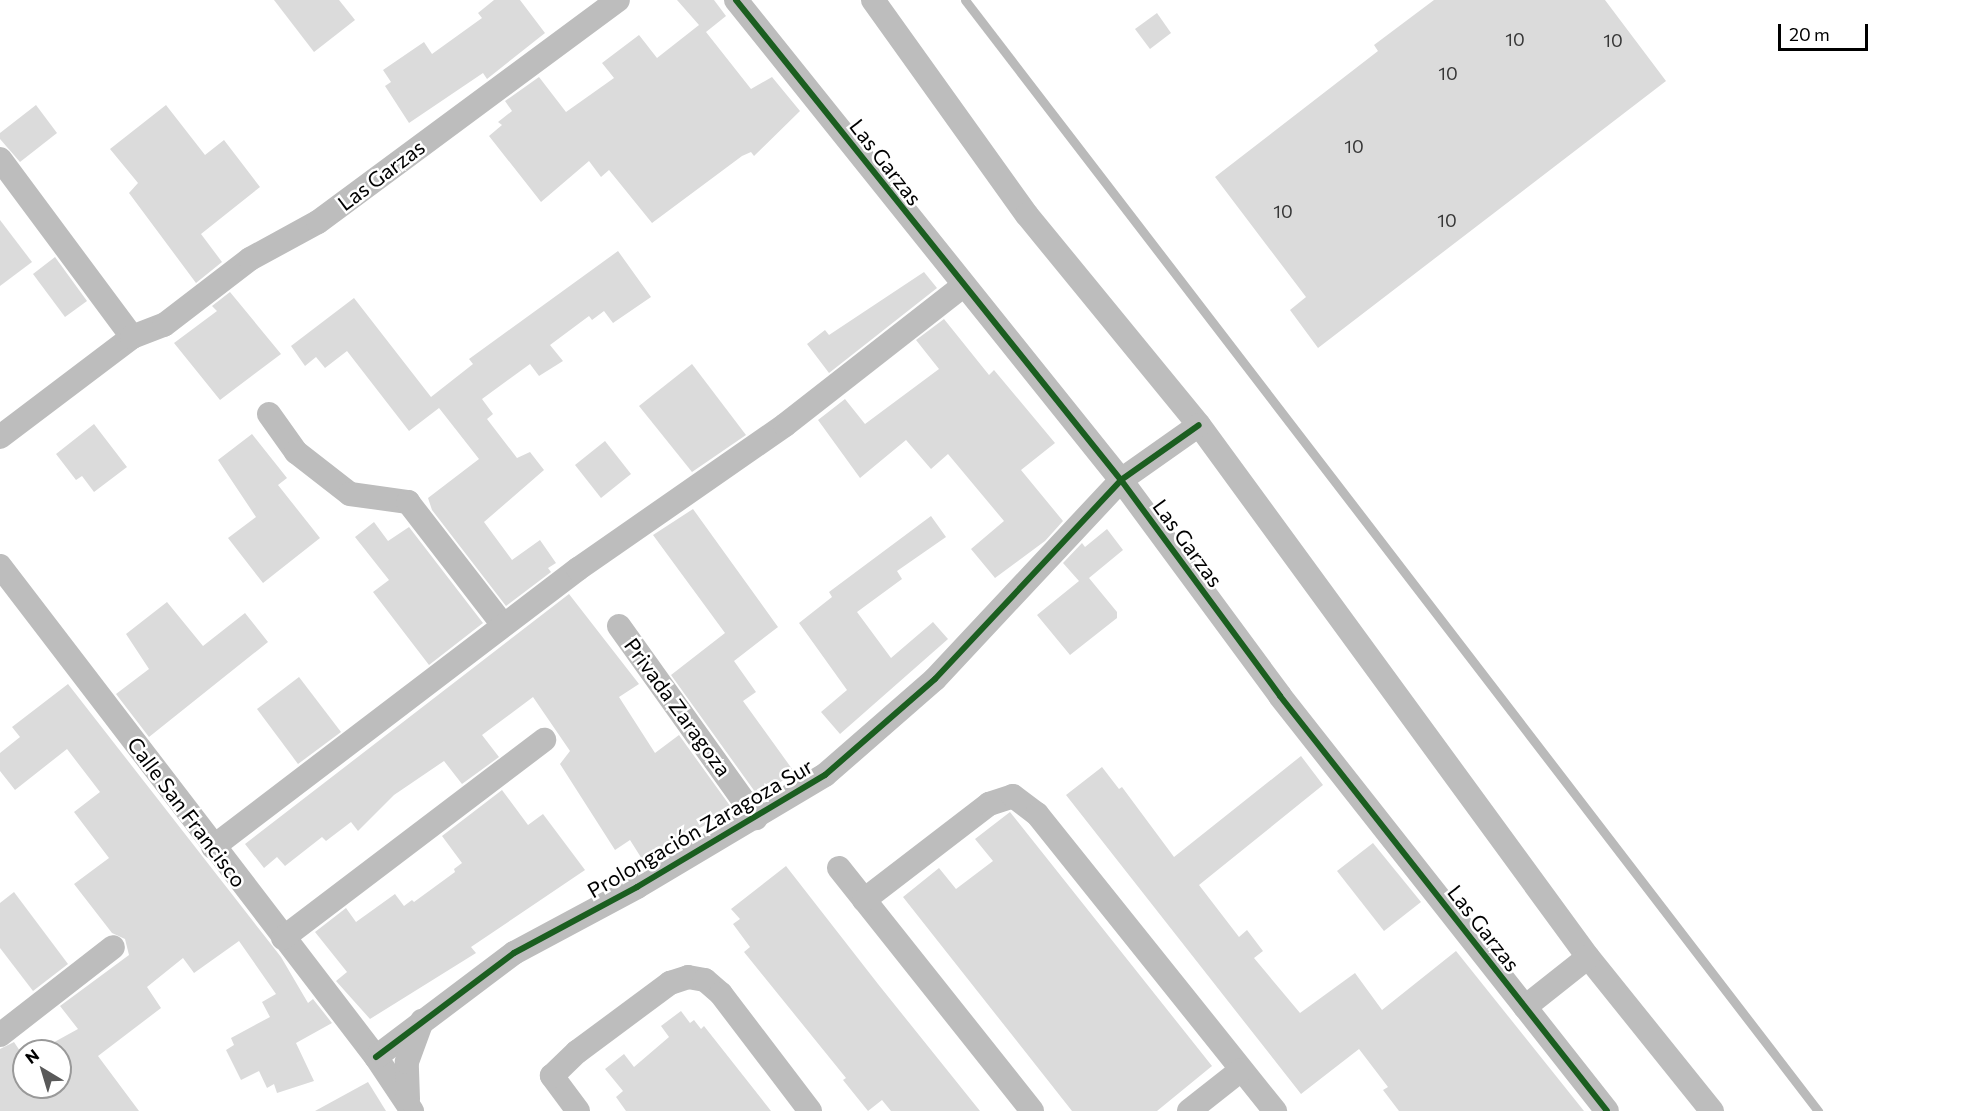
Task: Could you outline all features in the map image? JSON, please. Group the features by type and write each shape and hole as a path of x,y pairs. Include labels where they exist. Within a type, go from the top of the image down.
{"street":[{"name":"Las Garzas","path":"0,437 132,337 164,325 250,260 318,222 618,0"},
{"name":"Las Garzas","path":"736,0 963,286 1121,480 1280,696 1607,1111"},
{"path":"873,0 1027,215 1199,425 1588,957 1712,1111"},
{"path":"0,159 132,337"},
{"path":"213,847 503,625 785,425 963,286"},
{"path":"268,414 296,452 350,494 408,502 503,625"},
{"name":"Prolongación Zaragoza Sur","path":"376,1057 424,1017 514,953 756,818 825,774 935,680 1121,480 1199,425"},
{"name":"Calle San Francisco","path":"0,566 282,938 376,1057"},
{"name":"Privada Zaragoza","path":"619,626 756,818"},
{"path":"282,938 544,740"},
{"path":"864,900 988,804 1012,796 1036,814 1275,1111"},
{"path":"839,868 1032,1111"},
{"path":"0,1035 113,947"},
{"path":"1525,1008 1588,957"},
{"path":"578,1111 552,1076 577,1052 670,983 688,977 705,980 721,994 810,1111"},
{"path":"410,1105 407,1062 424,1017"},
{"path":"376,1057 410,1105"},
{"path":"1189,1111 1241,1070"}],"building":[{"path":"274,0 339,0 355,20 314,52"},
{"path":"494,0 520,0 545,33 487,79 483,73 409,123 385,86 391,82 383,70 424,42 432,54 482,18 478,13"},
{"path":"677,0 714,0 726,16 706,32 751,89 772,77 800,111 754,156 751,152 742,156 652,223 609,170 601,177 589,161 541,202 489,136 502,125 498,122 512,111 505,101 539,77 566,112 614,78 602,63 639,35 657,58 699,25"},
{"path":"1434,0 1605,0 1666,81 1318,348 1290,310 1306,297 1215,177 1378,51 1374,45"},
{"path":"1157,13 1171,33 1150,49 1135,29"},
{"path":"36,105 57,133 20,162 0,139 0,133"},
{"path":"166,105 205,155 224,140 260,187 201,234 222,262 196,283 129,193 138,183 110,149"},
{"path":"0,220 32,262 0,286"},
{"path":"618,251 651,297 613,323 604,311 592,320 589,316 550,345 563,361 539,376 530,364 482,399 493,414 487,419 517,458 530,452 544,470 484,522 512,560 540,540 556,563 548,568 551,572 506,606 432,510 428,498 479,459 439,408 409,431 347,351 325,368 316,357 305,366 291,346 354,298 431,397 473,364 469,359"},
{"path":"55,257 87,301 65,317 33,274"},
{"path":"924,272 937,288 829,373 807,344 825,330 829,335"},
{"path":"230,292 281,354 220,400 174,343 217,311 212,306"},
{"path":"944,319 989,375 994,370 1055,443 1021,470 1063,521 1045,541 995,578 971,549 1004,521 948,454 931,469 906,440 860,478 818,420 845,399 865,424 939,369 916,340"},
{"path":"692,364 746,435 692,472 639,406"},
{"path":"94,424 127,467 94,492 82,476 76,480 56,454"},
{"path":"252,434 287,478 278,485 320,538 263,583 228,538 256,517 218,460"},
{"path":"605,441 631,474 601,498 575,465"},
{"path":"693,509 778,627 734,661 756,692 743,701 795,773 758,796 671,675 725,633 653,535"},
{"path":"931,516 946,537 897,571 902,579 857,612 891,658 933,622 948,639 840,734 821,712 847,690 799,623 832,597 829,592"},
{"path":"374,522 388,541 409,527 483,623 429,665 373,592 389,580 355,537"},
{"path":"1107,529 1123,550 1089,578 1117,612 1117,618 1070,655 1037,615 1079,581 1063,563 1082,543 1085,547"},
{"path":"569,594 639,684 619,697 655,753 679,735 733,810 642,859 630,840 615,850 560,764 570,751 533,697 482,735 499,757 462,784 444,761 394,795 358,831 351,822 326,841 322,837 285,866 277,857 264,868 245,844"},
{"path":"167,602 203,646 245,613 268,642 149,737 116,694 149,669 126,634"},
{"path":"299,677 341,732 298,764 257,709"},
{"path":"68,684 281,957 308,1003 313,999 332,1023 296,1043 314,1081 277,1093 274,1084 267,1088 259,1071 241,1080 226,1050 234,1045 231,1038 270,1017 262,1002 276,994 239,941 194,973 183,958 147,987 161,1008 98,1056 139,1111 0,1111 0,1049 12,1043 12,1099 72,1099 72,1039 60,1039 78,1029 60,1006 129,955 125,939 112,933 74,884 109,858 74,812 100,792 67,749 15,790 0,771 0,753 20,737 12,727"},
{"path":"1301,756 1323,785 1199,885 1239,937 1247,930 1263,951 1254,958 1300,1013 1355,973 1382,1010 1456,951 1584,1111 1399,1111 1383,1090 1388,1087 1359,1049 1301,1094 1066,795 1102,767 1119,789 1122,787 1174,857"},
{"path":"502,790 528,825 543,814 585,870 471,947 476,953 370,1019 336,981 347,972 315,932 346,908 356,922 395,894 404,906 412,900 414,902 455,872 454,869 462,863 442,836"},
{"path":"1010,812 1212,1066 1157,1111 1072,1111 903,897 939,868 956,889 993,861 975,839"},
{"path":"1373,843 1421,902 1384,931 1337,871"},
{"path":"786,866 980,1111 891,1111 882,1100 868,1111 843,1080 846,1078 744,952 750,947 733,924 740,919 731,909"},
{"path":"14,892 68,964 33,991 0,948 0,903"},
{"path":"681,1011 690,1023 694,1020 701,1029 704,1026 771,1111 626,1111 616,1097 623,1091 605,1069 624,1054 634,1067 669,1037 661,1026"},
{"path":"368,1082 386,1111 315,1111"}],"waterway":[{"path":"965,0 1818,1111"}],"cycle path":[{"path":"736,0 1121,480 1280,696 1607,1111"},
{"path":"376,1057 514,953 637,887 825,775 935,679 1121,480 1199,425"}]}
